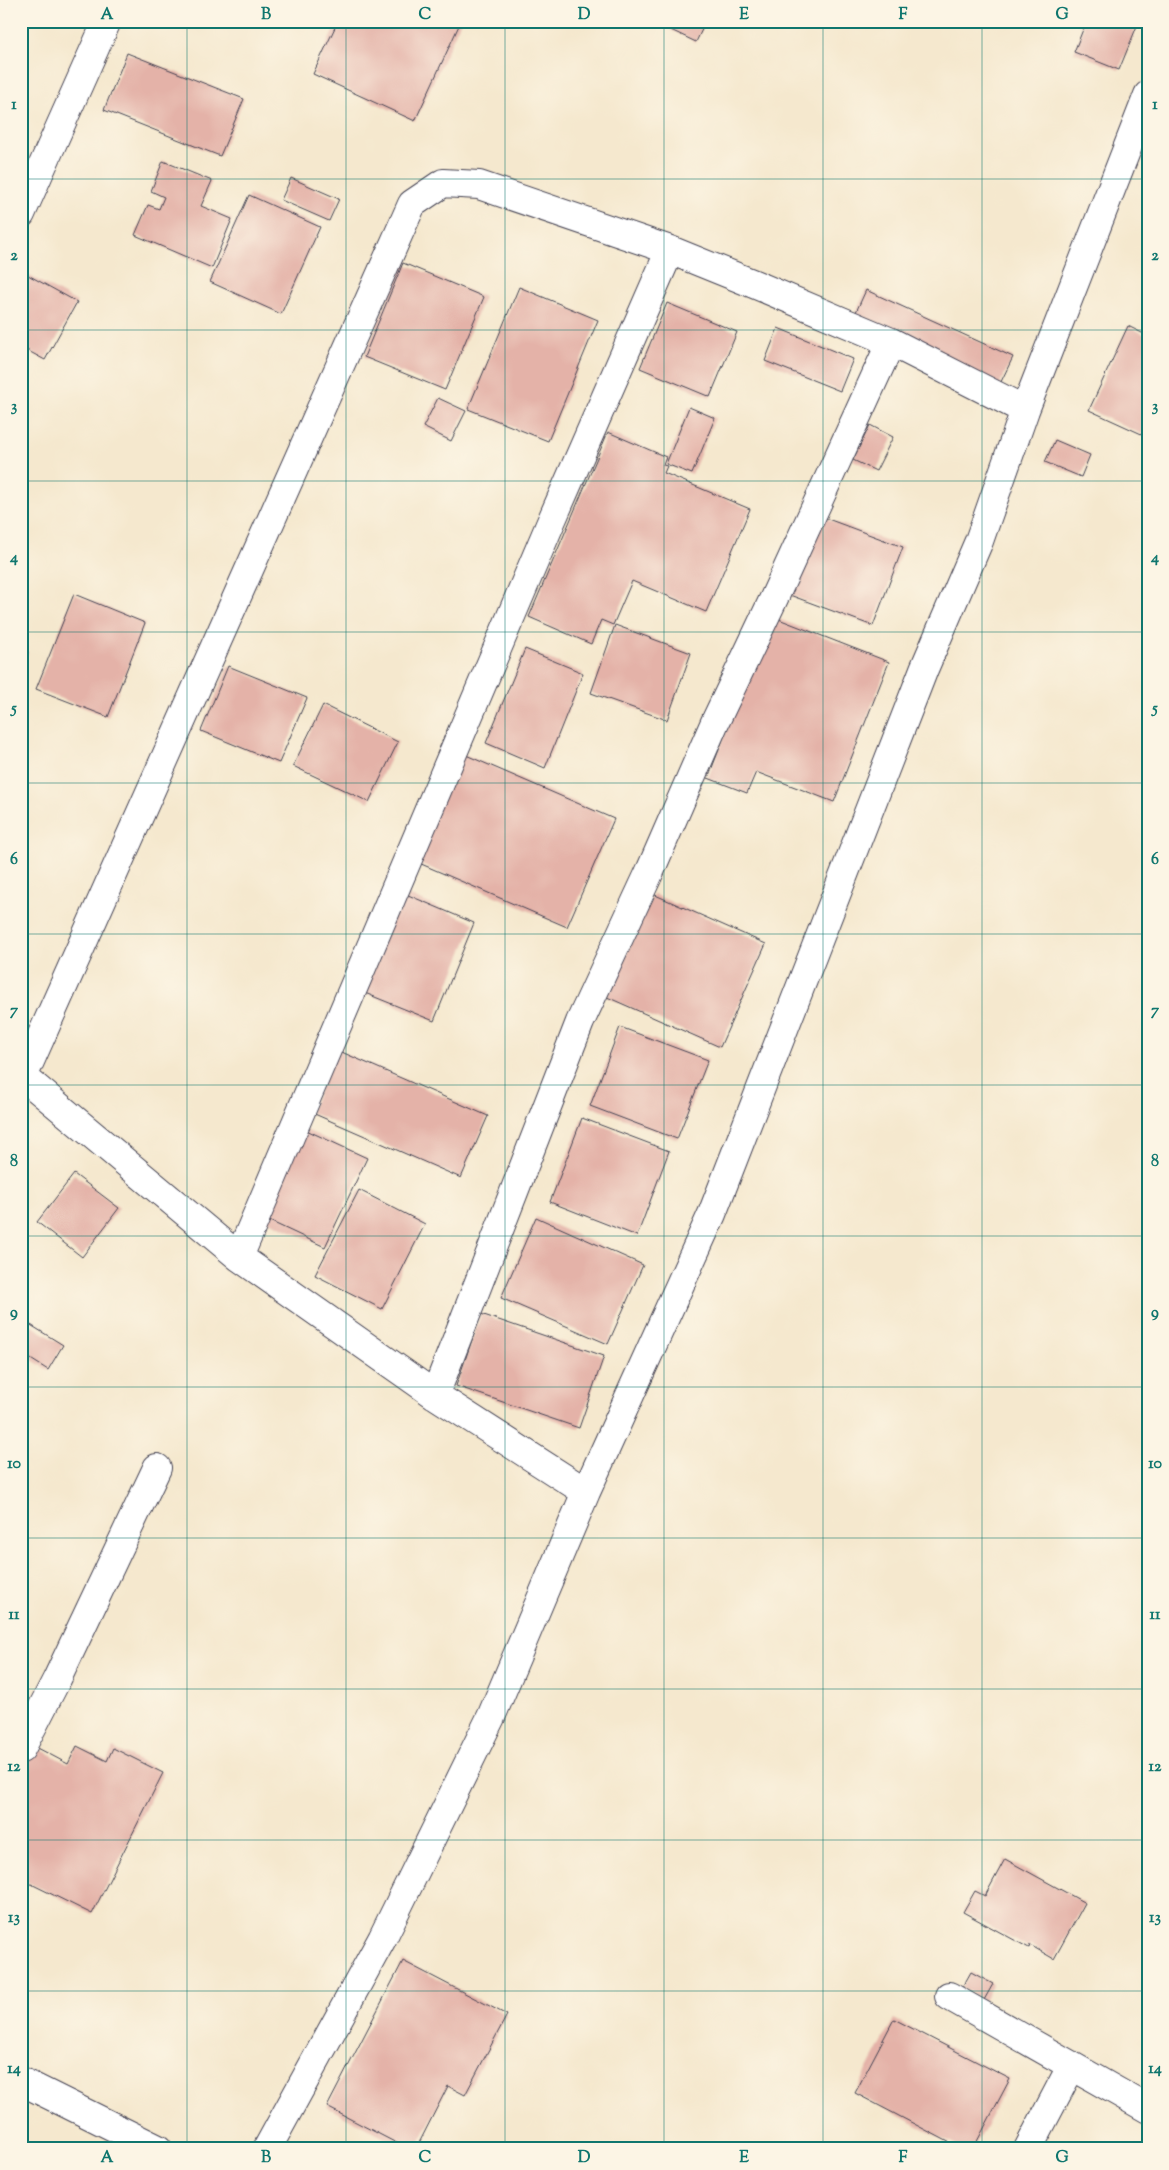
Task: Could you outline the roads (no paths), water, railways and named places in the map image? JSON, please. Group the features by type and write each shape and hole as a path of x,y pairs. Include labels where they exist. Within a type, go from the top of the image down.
{"street":[{"path":"21,214 107,21"},
{"path":"267,2149 382,1940 491,1717 586,1492 712,1214 924,670 979,541 1025,410 1148,94"},
{"path":"586,1492 435,1395 239,1257 22,1076 412,204 443,183 479,185 670,250 891,342 1025,410"},
{"path":"239,1257 551,522 670,250"},
{"path":"435,1395 580,1022 651,869 714,722 774,598 891,342"},
{"path":"21,1749 57,1679 157,1468"},
{"path":"949,1996 1148,2109"},
{"path":"1028,2149 1071,2067"},
{"path":"21,2081 158,2149"}]}
